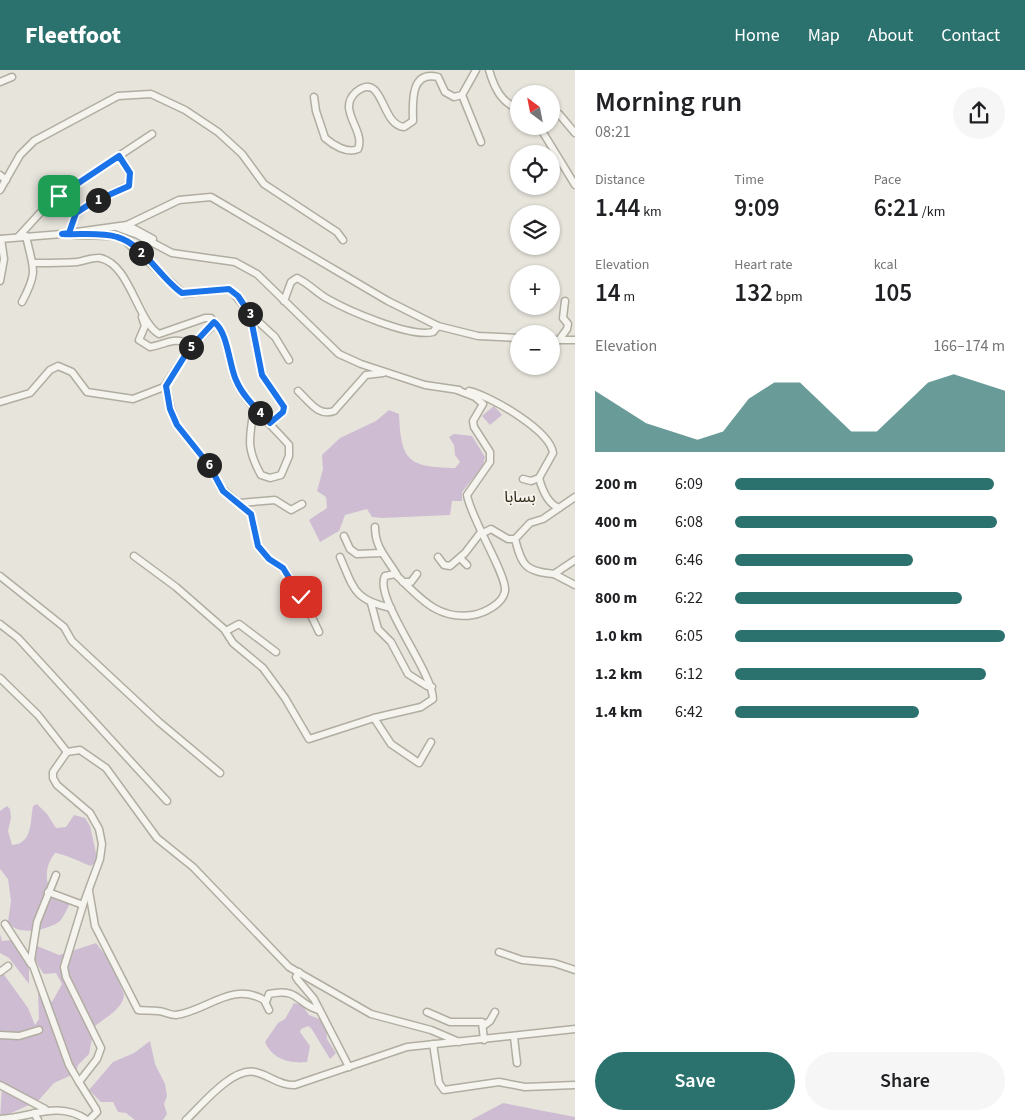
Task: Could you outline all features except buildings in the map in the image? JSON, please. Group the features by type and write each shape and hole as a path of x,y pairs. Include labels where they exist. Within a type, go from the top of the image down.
{"street":[{"path":"314,97 317,117 325,138 350,151 358,149 360,142 349,113 349,101 354,93 365,85 369,84 375,87 391,117 400,127 409,126 413,121 412,101 414,84 424,76 438,77 445,92 454,97 462,95 476,70"},
{"path":"489,70 500,96 510,105"},
{"path":"0,82 12,77"},
{"path":"0,190 20,155 34,141 118,96 151,94 185,110 218,132 242,154 264,184 336,232 343,240"},
{"path":"462,95 481,142"},
{"path":"560,115 575,133"},
{"path":"18,237 51,201 152,134"},
{"path":"544,135 575,185"},
{"path":"66,234 76,213 93,202 129,186 130,173 119,156"},
{"path":"0,174 6,180"},
{"path":"129,229 141,217 178,200 211,197 388,301 438,326 498,340 510,339"},
{"path":"0,281 4,259 0,239 66,234 116,227 129,229 177,254 229,261 245,266 257,274 333,350 349,360 438,388 466,390 485,395 546,438 553,453 539,478 530,481 523,480"},
{"path":"66,234 111,236 123,239 149,260 182,293 229,289 238,296 250,314 270,331 290,360"},
{"path":"22,302 33,278 34,263 26,236"},
{"path":"34,263 103,259 123,277 141,310 159,334 205,318 211,318 223,334 237,383 254,407 288,445 289,456 281,475 270,478 261,476 251,453 248,436 254,407"},
{"path":"284,301 291,282 297,278 325,298 365,317 422,334 432,332 438,326"},
{"path":"560,335 567,329 568,324 563,318 565,300"},
{"path":"141,310 145,326 139,340 141,343 150,347 162,342 179,341 192,345"},
{"path":"250,314 262,375 284,407 283,412 270,423"},
{"path":"0,402 30,393 50,370 58,366 72,372 84,389 95,394 133,399 166,386 192,345 214,322"},
{"path":"560,340 575,340"},
{"path":"298,391 318,410 330,413 334,411 366,375 387,372"},
{"path":"166,386 170,409 177,425 209,465 220,488 240,503 252,516 258,546 269,559 285,570 306,605 319,632"},
{"path":"375,527 375,539 381,553 403,582 421,601 447,613 472,615 495,604 503,596 505,584 481,533 467,495 490,462 490,452 474,427 474,421 483,404 475,397 457,390"},
{"path":"539,478 546,494 554,506 559,508"},
{"path":"438,557 447,566 460,558 481,533 491,529 508,539 515,539 530,523 543,519 575,497"},
{"path":"240,503 275,500 291,510 302,504"},
{"path":"344,536 350,549 357,554 381,553"},
{"path":"515,539 526,567 537,572 554,574 575,586"},
{"path":"134,556 176,587 226,631 233,643 264,668 285,698 309,739 374,718 426,705 434,699 432,687 409,646 383,587 383,580 390,574 398,576"},
{"path":"340,557 354,588 361,597 371,603 391,608"},
{"path":"460,558 467,565"},
{"path":"554,574 575,560"},
{"path":"403,582 411,582 417,574"},
{"path":"0,576 64,627 72,641 159,722 220,772"},
{"path":"371,603 378,629 391,642 408,674 427,686 432,687"},
{"path":"0,624 31,652 167,801"},
{"path":"226,631 239,624 276,652"},
{"path":"0,678 38,715 67,752"},
{"path":"374,718 390,744 418,763 431,742"},
{"path":"79,1082 102,1052 99,1040 64,971 83,904 101,855 101,834 87,809 57,785 53,778 53,772 67,752 80,750 106,768 157,838 193,868 283,962 371,1014 431,1030 459,1042"},
{"path":"32,967 32,943 48,892 56,875"},
{"path":"89,890 95,926 138,1010 158,1010 174,1015 200,1009 227,995 246,993 266,1002 269,1010"},
{"path":"48,892 83,904"},
{"path":"0,1086 46,1110 78,1115 88,1120 97,1112 69,1065 32,967 5,924"},
{"path":"498,952 522,960 554,963 575,970"},
{"path":"0,972 8,966"},
{"path":"299,972 296,977 310,992 349,1067"},
{"path":"266,1002 270,994 287,992 300,997 310,1008 320,1010"},
{"path":"427,1012 450,1022 479,1021 483,1026 484,1040"},
{"path":"483,1026 490,1021 495,1012"},
{"path":"186,1120 227,1081 241,1073 255,1072 291,1085 407,1047 575,1029"},
{"path":"0,1035 19,1036 38,1030"},
{"path":"514,1037 516,1063"},
{"path":"432,1044 439,1083 444,1090 499,1082 525,1086 575,1085"},
{"path":"0,1119 12,1119 46,1110"},
{"path":"34,1113 38,1120"}],"shaded area":[{"path":"494,406 502,415 490,425 482,416"},
{"path":"389,410 399,414 400,430 405,451 417,463 427,466 455,468 460,462 455,455 454,445 449,437 454,434 472,436 485,457 483,466 462,492 462,501 452,501 450,515 382,518 372,517 367,509 345,515 339,531 320,542 309,520 327,508 326,497 317,491 323,469 322,455 340,438 376,421"},
{"path":"37,804 47,814 56,828 66,827 74,815 85,818 90,826 98,862 90,866 55,853 47,869 48,886 53,897 70,903 60,921 49,927 26,931 12,927 8,922 11,901 8,879 0,869 0,811 7,806 10,809 11,818 8,831 12,845 19,844 27,836 31,825 33,806"},
{"path":"0,934 2,941 12,940 29,965 29,984 9,958 0,953"},
{"path":"96,943 109,960 124,994 121,1004 113,1013 94,1027 89,1054 78,1065 76,1073 54,1083 38,1101 0,1118 2,1088 0,1087 0,969 28,1008 35,1025 39,1019 38,993 46,993 52,1002 62,984 56,973 44,974 40,968 35,957 37,946 59,955"},
{"path":"294,1003 302,1005 309,1015 322,1020 326,1026 327,1039 336,1053 330,1059 308,1026 301,1029 300,1032 310,1046 307,1062 294,1062 282,1059 268,1048 265,1042 278,1023 285,1019"},
{"path":"150,1041 155,1064 165,1084 167,1096 164,1104 167,1114 163,1120 135,1120 126,1113 118,1112 113,1102 101,1102 89,1090 113,1062 134,1053"},
{"path":"503,1103 575,1117 575,1120 471,1120"}],"district":[{"name":"بسابا","path":"520,496"}],"route":[{"path":"59,196 119,156 129,170 129,186 93,202 76,213 69,233 62,234 119,237 127,241 149,260 182,293 229,289 238,296 250,314 258,346 262,375 266,384 283,403 283,412 270,423 254,407 237,383 232,362 226,350 223,334 214,322 189,349 166,386 170,409 177,425 209,465 223,491 251,514 258,546 269,559 283,568 301,597"}]}
